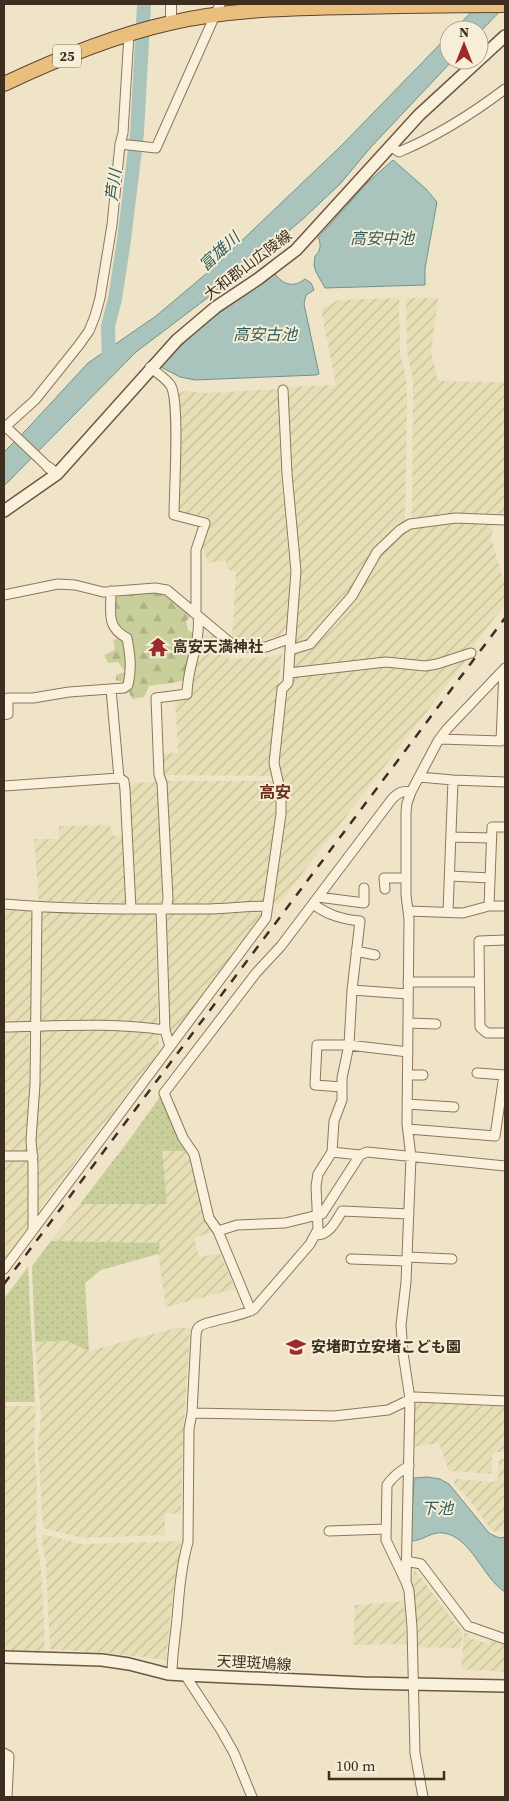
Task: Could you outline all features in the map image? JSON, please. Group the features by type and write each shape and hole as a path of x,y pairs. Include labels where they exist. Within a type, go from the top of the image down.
{"highway":[{"name":"25","path":"4,84 54,61 130,33 218,9 264,10 505,5"}],"main road":[{"name":"大和郡山広陵線","path":"4,511 52,470 177,340 216,307 258,279 296,250 419,115 505,36"},
{"name":"天理斑鳩線","path":"4,1657 102,1660 185,1675 505,1686"}],"street":[{"path":"171,4 171,22"},
{"path":"121,144 156,148 218,9"},
{"path":"52,470 14,434 5,428 35,400 79,345 89,331 96,316 112,225 123,133 130,33"},
{"path":"390,146 399,152 422,142 476,111 505,89"},
{"path":"150,368 170,384 174,399 174,515 205,523 196,550 198,633 187,681 187,694 156,698 159,775 162,783 167,880 164,908 165,1030 170,1047"},
{"path":"4,1268 266,918 280,814 281,794 274,763 282,689 288,683 296,571 287,474 283,390"},
{"path":"290,650 310,644 352,596 377,552 400,530 410,524 449,518 505,520"},
{"path":"4,595 58,584 76,585 103,592 155,588 167,590 234,645 266,647 291,638"},
{"path":"4,715 8,714 8,698 33,698 69,692 124,688 128,685 131,676 127,638 117,633 113,627 111,592"},
{"path":"289,673 386,662 425,666 471,653"},
{"path":"406,1582 410,1562 410,1399 402,1338 411,1157 407,1104 408,911 406,803 447,729 504,668"},
{"path":"440,739 501,741 504,668"},
{"path":"111,689 120,778 124,781 125,790 131,908"},
{"path":"419,777 505,782"},
{"path":"4,786 120,778"},
{"path":"448,912 453,780"},
{"path":"251,1311 218,1231 206,1211 194,1154 184,1138 164,1094 256,973 281,946 392,799 400,792 411,792"},
{"path":"488,906 492,827 505,827"},
{"path":"451,837 491,838"},
{"path":"450,876 490,878"},
{"path":"385,889 384,878 406,878"},
{"path":"316,900 364,903 364,888"},
{"path":"172,1674 172,1655 180,1582 188,1542 189,1444 198,1328 202,1324 236,1317 251,1311 310,1244 319,1221 316,1186 318,1174 332,1152 334,1121 342,1100 360,921 336,918 324,912 316,900"},
{"path":"4,904 37,907 131,908 268,906"},
{"path":"408,911 463,913 488,906 505,906"},
{"path":"32,1230 37,907"},
{"path":"505,940 479,941 480,1027 487,1033 505,1033"},
{"path":"356,951 375,955"},
{"path":"408,982 479,982"},
{"path":"352,990 408,994"},
{"path":"408,1023 436,1024"},
{"path":"4,1027 142,1027 165,1030"},
{"path":"342,1087 315,1085 317,1045 349,1045 408,1052"},
{"path":"408,1129 495,1136 505,1075 477,1074"},
{"path":"408,1075 423,1076"},
{"path":"407,1104 454,1107"},
{"path":"332,1152 360,1155"},
{"path":"218,1231 237,1225 285,1222 322,1214 360,1155 366,1152 505,1166"},
{"path":"4,1156 32,1156"},
{"path":"315,1235 321,1236 327,1232 342,1210 409,1214"},
{"path":"352,1259 452,1259"},
{"path":"192,1413 334,1416 388,1410 415,1397 505,1401"},
{"path":"409,1466 399,1471 387,1485 386,1540 406,1582 408,1591 412,1627 415,1753 423,1797"},
{"path":"329,1531 386,1529"},
{"path":"410,1562 421,1564 468,1626 505,1639"},
{"path":"185,1675 230,1745 252,1797"},
{"path":"4,1753 9,1756 7,1797"}],"shaded area":[{"path":"399,298 400,354 406,378 407,399 405,520 374,550 332,620 316,634 295,644 298,570 285,387 336,385 321,309 338,300"},
{"path":"406,298 438,298 431,351 437,378 441,381 505,382 505,514 464,513 412,518 413,383 407,353"},
{"path":"279,389 281,478 290,566 287,625 281,635 254,643 243,643 232,637 236,572 227,569 226,561 208,563 200,538 208,520 206,517 179,513 177,510 178,394 184,391 206,393"},
{"path":"495,521 491,538 505,585 505,604 472,648 432,661 384,658 293,668 296,650 316,642 335,627 348,608 376,557 404,530 420,523"},
{"path":"213,634 229,645 229,659 270,657 282,654 269,765 271,776 162,775 161,754 178,753 175,700 191,696 190,683 201,636"},
{"path":"468,658 278,905 273,902 285,825 286,798 279,759 286,693 292,684 292,677 383,666 438,669"},
{"path":"168,781 272,781 276,792 276,820 263,902 170,905 166,783"},
{"path":"158,782 162,868 161,902 134,903 128,783"},
{"path":"110,825 113,836 124,836 128,903 39,901 34,839 59,839 59,826"},
{"path":"33,909 34,1023 4,1023 4,910"},
{"path":"42,911 155,913 158,1024 42,1023"},
{"path":"261,912 262,917 172,1035 168,1034 164,914"},
{"path":"123,1030 156,1033 159,1036 159,1051 36,1214 34,1139 36,1138 42,1031"},
{"path":"4,1031 29,1031 29,1092 26,1151 4,1151"},
{"path":"162,1151 189,1151 212,1232 194,1238 199,1257 220,1253 235,1289 166,1307 158,1254 159,1243 51,1241 80,1204 167,1204"},
{"path":"29,1158 27,1179 28,1226 4,1259 4,1159"},
{"path":"176,1328 190,1328 183,1440 181,1513 165,1514 165,1535 82,1538 43,1528 38,1447 41,1416 35,1342 67,1341 89,1351"},
{"path":"413,1402 505,1407 505,1452 495,1452 492,1456 491,1473 493,1474 449,1471 439,1443 412,1447"},
{"path":"4,1406 36,1406 34,1440 37,1485 36,1534 42,1578 45,1651 4,1650"},
{"path":"499,1459 505,1459 505,1532 495,1532 490,1528 468,1498 454,1484 455,1479 493,1482 498,1479"},
{"path":"41,1534 82,1544 181,1541 173,1592 166,1660 50,1649 46,1565"},
{"path":"415,1570 462,1632 461,1648 415,1647 411,1581"},
{"path":"404,1601 407,1644 353,1645 355,1605"},
{"path":"469,1633 469,1638 489,1644 490,1640 505,1645 505,1672 461,1669 464,1634"}],"green space":[{"path":"157,592 166,595 191,616 186,621 188,630 193,633 185,680 149,686 144,697 132,699 129,692 134,685 116,680 116,675 125,672 118,662 108,663 104,655 115,650 113,640 126,635 115,623 114,593"},
{"path":"161,1095 185,1151 162,1151 167,1204 80,1204 132,1136"},
{"path":"51,1241 160,1243 158,1254 101,1270 85,1283 89,1351 67,1341 35,1342 32,1266"},
{"path":"28,1267 35,1402 4,1402 4,1299"}],"water":[{"path":"479,4 505,6 489,23 489,20 464,20"},
{"path":"439,45 439,70 444,70 371,147 340,184 304,218 235,277 136,352 4,486 4,452 88,363 156,316 213,268 341,146"},
{"name":"高安中池","path":"393,160 426,189 437,202 425,268 425,285 325,288 314,265 315,256 320,248 318,238 367,183"},
{"name":"高安古池","path":"275,274 282,281 289,284 297,284 305,279 311,283 314,290 306,295 304,304 319,374 195,380 180,377 161,367 201,328"},
{"name":"下池","path":"414,1478 440,1479 449,1484 489,1533 499,1538 505,1537 505,1592 490,1577 470,1550 454,1536 439,1533 411,1541"}],"waterway":[{"name":"芦川","path":"109,367 108,326 115,299 124,240 137,133 144,4"}],"railway":[{"path":"4,1284 505,618"}],"place":[{"name":"高安天満神社","path":"158,647"},
{"name":"安堵町立安堵こども園","path":"296,1347"}],"district":[{"name":"高安","path":"275,792"}],"water label":[{"name":"富雄川","path":"219,251"}]}
